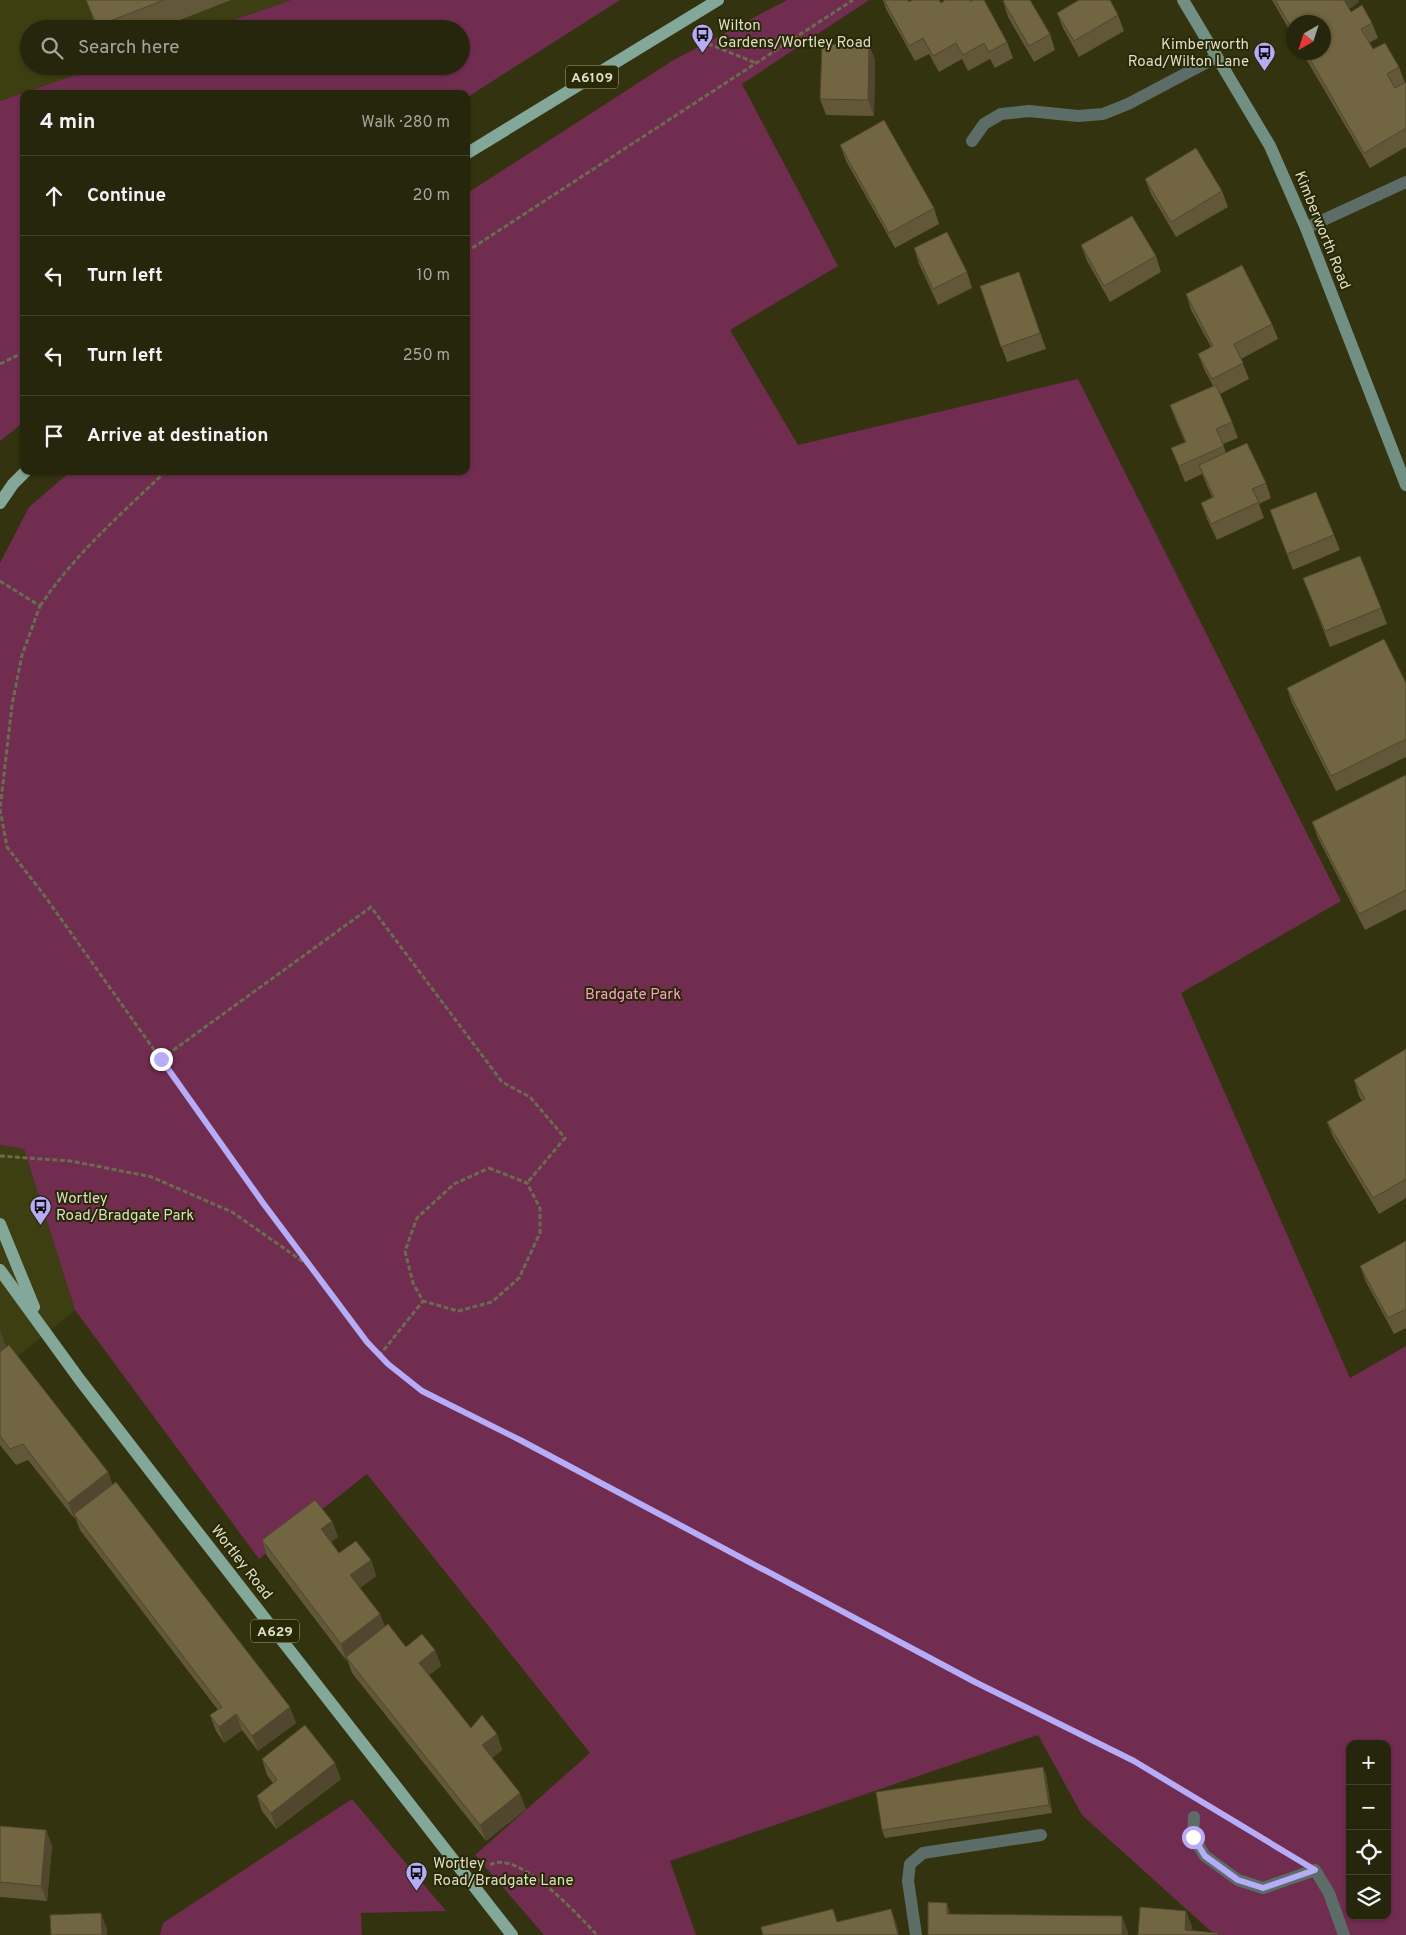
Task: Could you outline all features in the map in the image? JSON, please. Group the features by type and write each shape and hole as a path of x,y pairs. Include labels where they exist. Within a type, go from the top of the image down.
{"main road":[{"name":"A6109","path":"470,152 718,0"},
{"path":"0,503 13,484 22,475"},
{"path":"0,489 13,484"},
{"name":"Wortley Road","path":"0,1224 42,1325"},
{"name":"Wortley Road","path":"0,1270 42,1325 80,1380 179,1509 512,1935"}],"street":[{"name":"Kimberworth Road","path":"1183,0 1270,146 1306,228 1406,485"},
{"path":"972,141 984,124 1001,114 1029,111 1078,116 1103,114 1128,104 1217,57"},
{"path":"1306,228 1406,182"},
{"path":"1194,1817 1193,1837 1205,1856 1238,1880 1263,1888 1315,1870 1329,1893 1344,1935"},
{"path":"916,1935 908,1880 910,1864 923,1853 1041,1835"}],"path":[{"path":"470,249 853,0"},
{"path":"671,28 756,63"},
{"path":"0,364 20,354"},
{"path":"162,475 97,536 56,582 40,606 22,655 12,705 0,809 7,847 44,895 263,1203 367,1342 379,1356 422,1391 520,1440 975,1682 1134,1761 1191,1795"},
{"path":"0,581 40,606"},
{"path":"161,1059 371,907 502,1082 530,1097 565,1138 527,1183"},
{"path":"0,1156 71,1161 152,1177 232,1212 310,1266"},
{"path":"490,1168 527,1183 540,1208 540,1233 519,1278 492,1302 458,1311 423,1301 413,1283 405,1251 416,1218 454,1184 490,1168"},
{"path":"379,1356 423,1301"},
{"path":"1215,1810 1315,1870"},
{"path":"469,1878 493,1863 508,1864 535,1877 566,1902 598,1935"}],"shaded area":[{"path":"0,0 291,0 234,20 20,20 20,75 75,75 32,90 20,90 20,94 0,101"},
{"path":"0,1145 24,1149 75,1310 0,1371"}],"green space":[{"path":"291,0 620,0 470,95 470,90 32,90 75,75 470,75 470,20 234,20"},
{"name":"Bradgate Park","path":"787,0 869,0 742,84 838,266 730,330 798,445 1078,379 1341,901 1181,993 1350,1378 1406,1346 1406,1935 1215,1935 1082,1815 1038,1735 670,1861 696,1935 544,1935 475,1855 590,1753 367,1474 259,1559 75,1310 24,1149 0,1145 0,563 29,507 66,475 470,475 470,191 672,61"},
{"path":"20,94 20,425 0,441 0,101"},
{"path":"352,1799 446,1911 361,1913 362,1935 160,1935 163,1923"}],"building":[{"path":"86,0 164,0 112,20 94,20"},
{"path":"884,0 908,0 909,2 912,0 939,0 941,3 945,0 984,0 1007,42 989,52 984,43 963,55 956,43 933,56 923,38 909,46"},
{"path":"1030,0 1050,34 1029,46 1003,1"},
{"path":"1079,0 1110,0 1118,15 1074,41 1057,13"},
{"path":"1275,0 1344,0 1351,12 1362,5 1372,23 1361,29 1373,49 1385,43 1399,67 1387,74 1395,88 1406,82 1406,128 1364,153 1311,60 1331,60 1331,15 1286,15 1286,19"},
{"path":"822,44 869,45 868,100 820,99"},
{"path":"884,120 934,208 889,233 840,145"},
{"path":"1196,148 1222,191 1171,222 1145,179"},
{"path":"1132,216 1156,256 1104,286 1081,245"},
{"path":"947,232 967,272 933,289 914,248"},
{"path":"1242,265 1272,324 1234,344 1243,363 1212,379 1198,354 1213,346 1186,294"},
{"path":"1019,272 1040,333 1001,347 980,286"},
{"path":"1216,385 1232,422 1216,429 1224,446 1179,466 1171,448 1186,442 1170,405"},
{"path":"1247,443 1266,483 1252,489 1259,502 1211,524 1201,503 1214,497 1199,465"},
{"path":"1316,492 1334,535 1287,554 1270,510"},
{"path":"1360,556 1381,608 1325,631 1303,578"},
{"path":"1384,639 1406,683 1406,739 1331,776 1287,688"},
{"path":"1406,775 1406,890 1359,914 1312,822"},
{"path":"1406,1049 1406,1179 1373,1198 1327,1122 1365,1099 1354,1080"},
{"path":"1406,1241 1406,1309 1388,1318 1360,1266"},
{"path":"9,1345 108,1472 68,1503 23,1444 10,1449 0,1436 0,1352"},
{"path":"116,1482 290,1707 252,1736 236,1714 219,1727 210,1715 222,1707 74,1514"},
{"path":"315,1500 332,1521 321,1529 339,1553 356,1541 371,1560 350,1575 380,1614 341,1644 262,1540"},
{"path":"388,1624 406,1647 422,1634 435,1650 419,1663 471,1728 482,1715 497,1734 482,1745 520,1793 480,1825 346,1657"},
{"path":"305,1725 335,1763 271,1813 257,1796 277,1780 262,1759"},
{"path":"1043,1767 1049,1805 882,1830 876,1792"},
{"path":"0,1826 46,1830 41,1886 0,1882"},
{"path":"928,1902 947,1903 947,1914 1122,1916 1122,1935 928,1935"},
{"path":"1140,1907 1186,1911 1185,1930 1218,1933 1218,1935 1138,1935"},
{"path":"833,1909 837,1922 891,1909 898,1935 763,1935 761,1927"},
{"path":"101,1913 102,1935 51,1935 50,1915"}],"place":[{"name":"Wilton Gardens/Wortley Road","path":"702,53"},
{"name":"Kimberworth Road/Wilton Lane","path":"1265,72"},
{"name":"Wortley Road/Bradgate Park","path":"40,1226"},
{"name":"Wortley Road/Bradgate Lane","path":"417,1891"}],"route":[{"path":"161,1059 263,1203 367,1342 388,1364 422,1391 520,1440 975,1682 1134,1761 1315,1870 1263,1888 1238,1880 1205,1856 1193,1837"}]}
